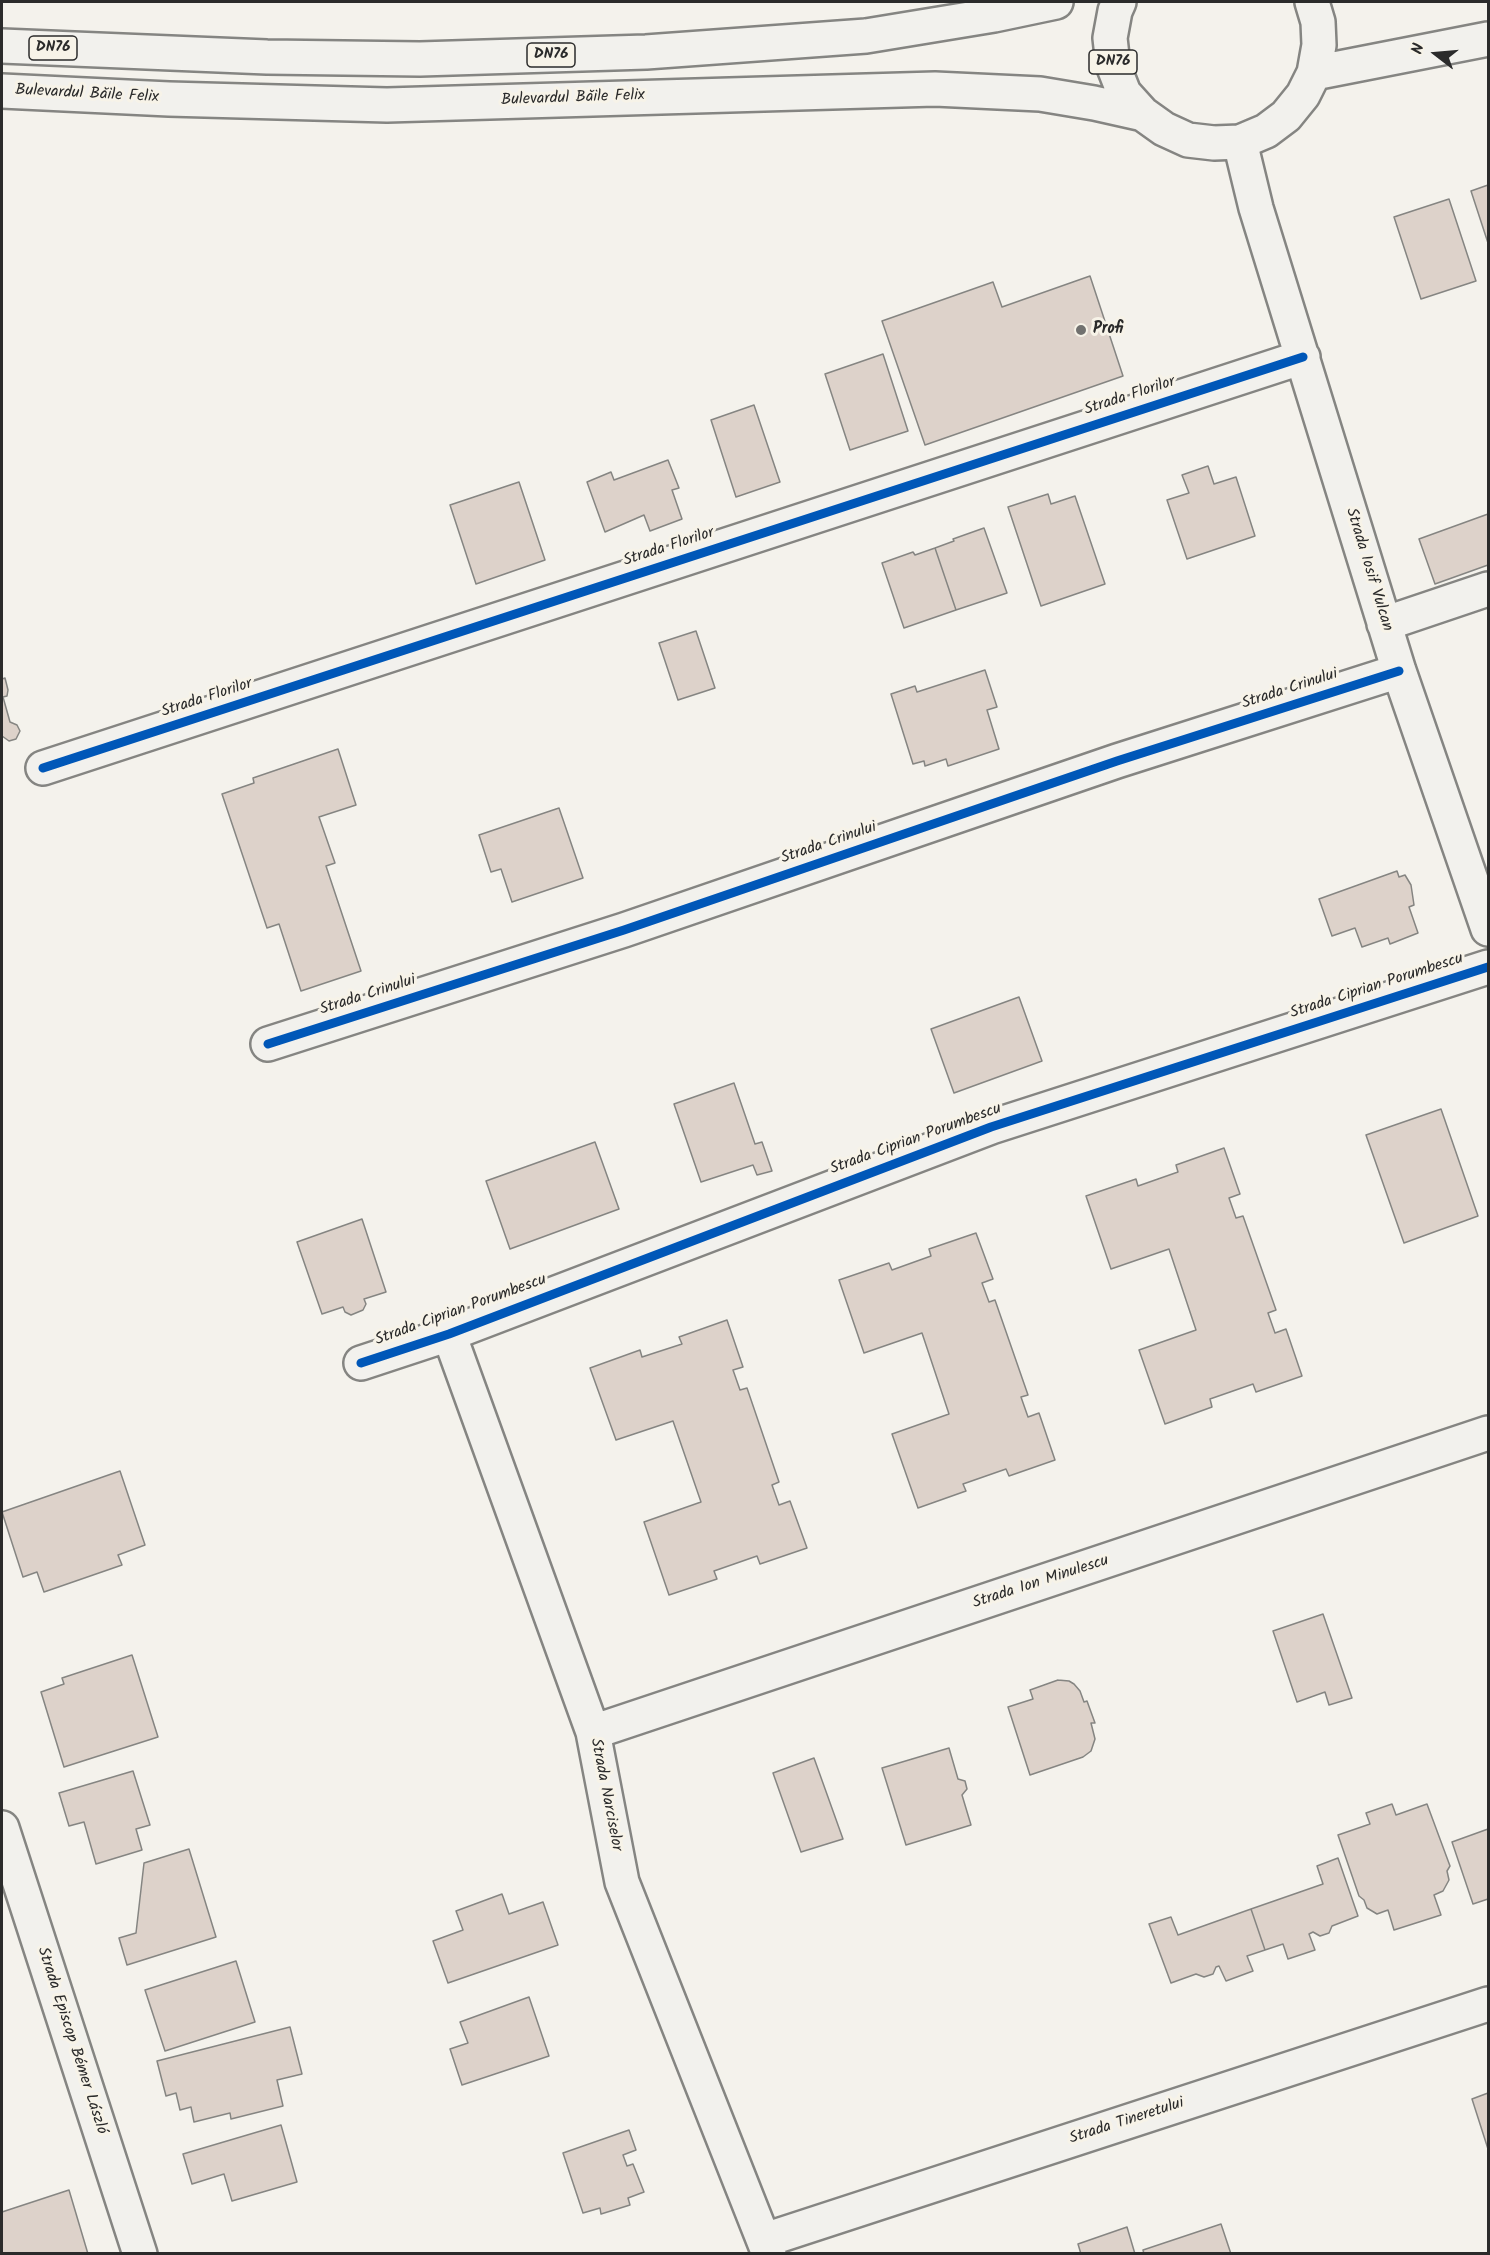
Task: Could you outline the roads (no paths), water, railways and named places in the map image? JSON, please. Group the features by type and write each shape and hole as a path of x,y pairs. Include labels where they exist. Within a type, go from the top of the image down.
{"street":[{"name":"DN76","path":"2,46 290,57 420,59 646,52 866,36 994,15 1056,2"},
{"name":"DN76","path":"1119,2 1115,10 1110,38 1113,65 1124,93 1143,114"},
{"path":"1143,114 1164,129 1188,140 1214,143 1240,142 1266,131 1286,116 1303,94 1314,73 1319,45 1318,22 1312,2"},
{"path":"1314,73 1488,39"},
{"name":"Bulevardul Băile Felix","path":"2,91 169,99 387,105 935,89 1040,94 1143,114"},
{"name":"Strada Iosif Vulcan","path":"1240,142 1256,208 1384,624 1488,929"},
{"name":"Strada Florilor","path":"43,768 1303,357"},
{"path":"1384,624 1488,589"},
{"name":"Strada Crinului","path":"268,1044 624,930 1117,761 1399,671"},
{"name":"Strada Ciprian Porumbescu","path":"361,1363 449,1334 991,1127 1488,967"},
{"name":"Strada Narciselor","path":"449,1334 593,1732 622,1882 767,2247"},
{"name":"Strada Ion Minulescu","path":"593,1732 1488,1433"},
{"name":"Strada Episcop Bémer László","path":"2,1828 140,2253"},
{"name":"Strada Tineretului","path":"767,2247 1488,2004"}],"place":[{"name":"Profi","path":"1081,330"}]}
